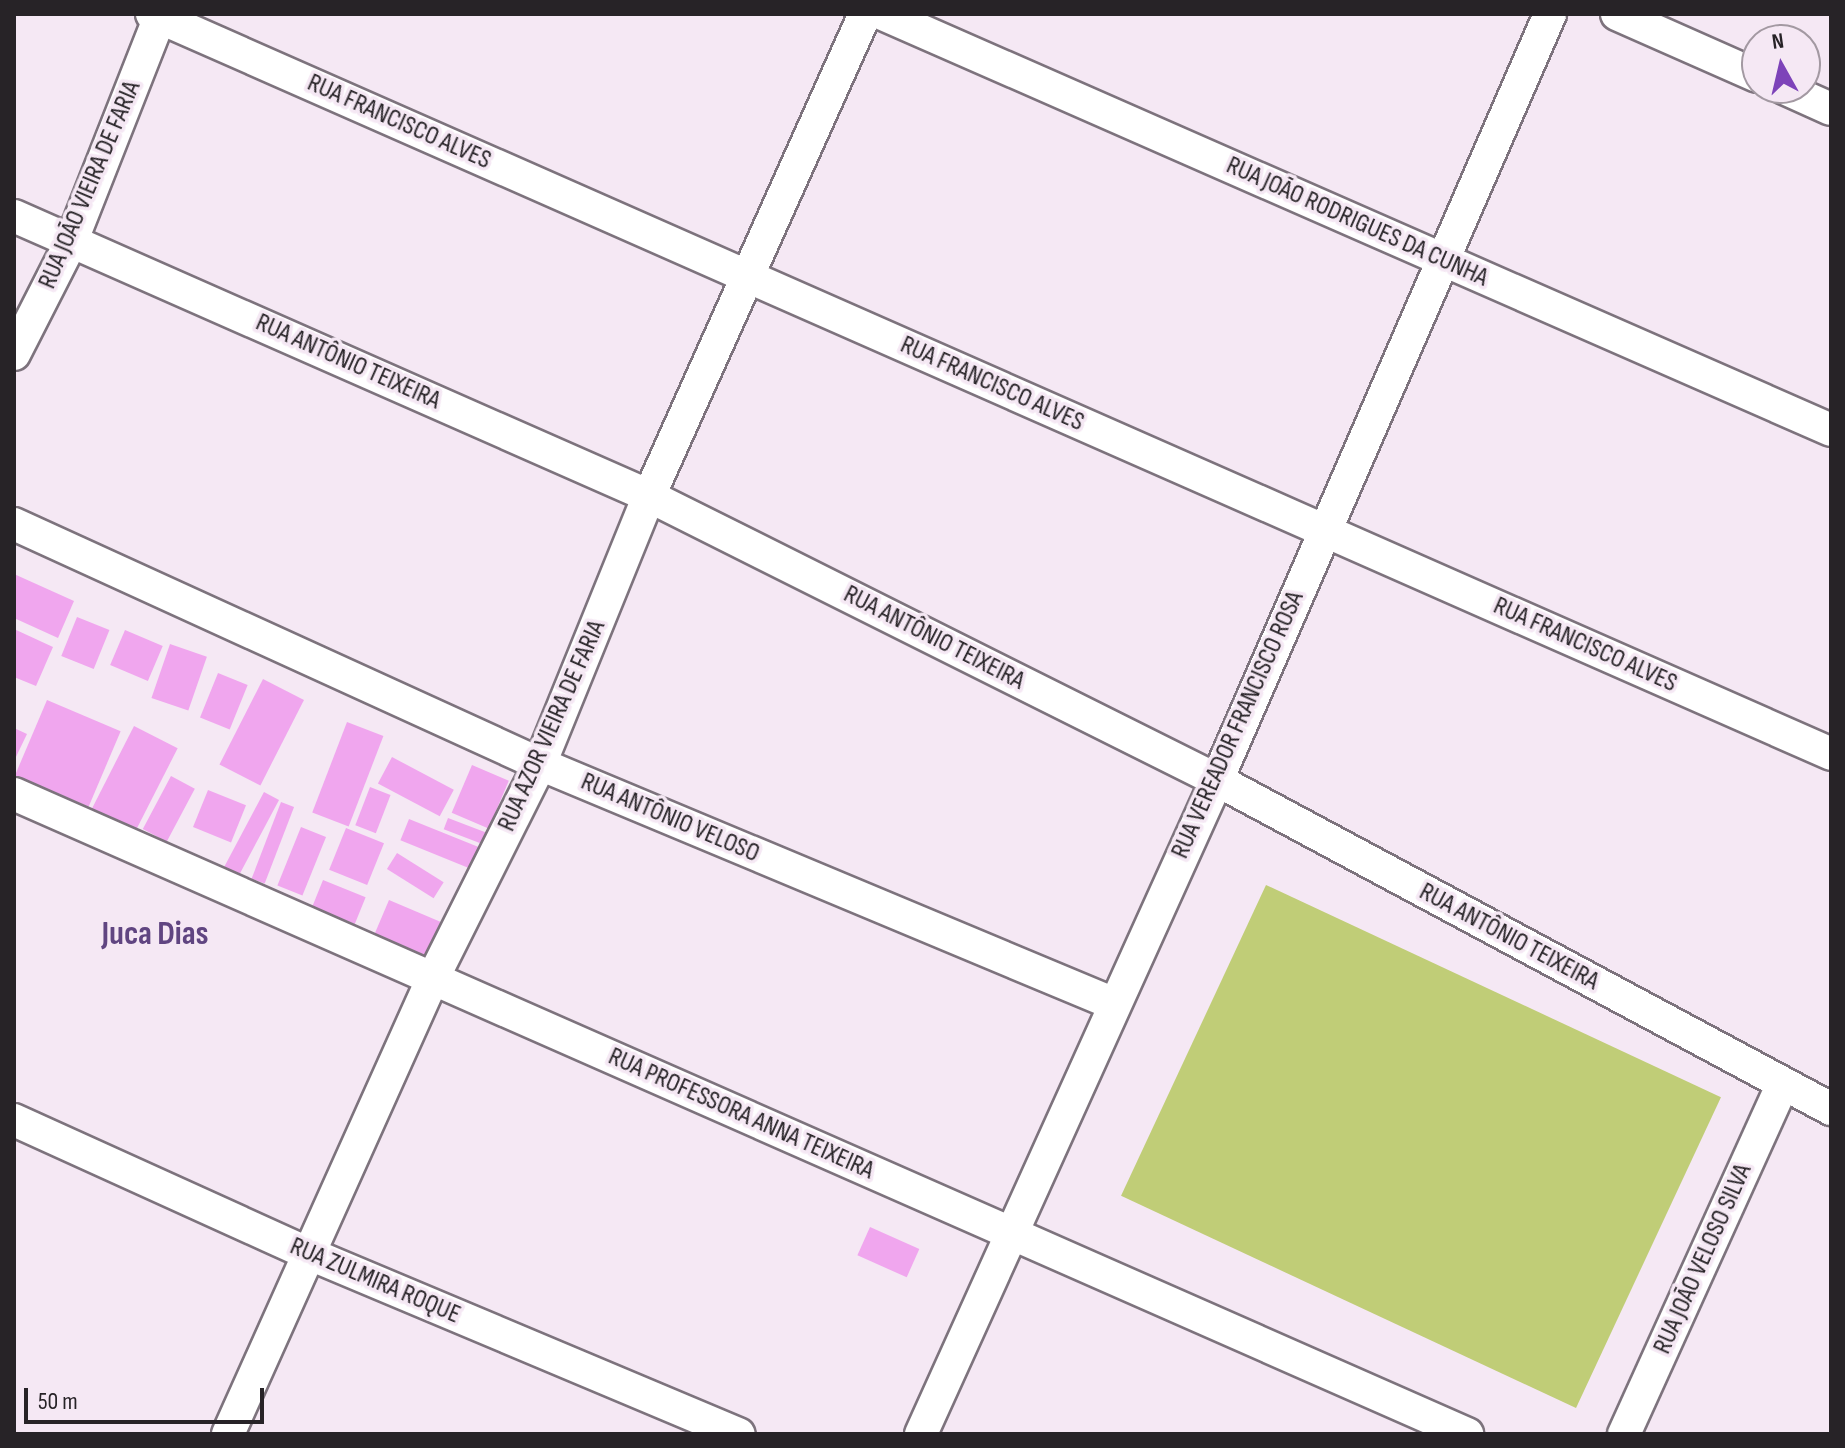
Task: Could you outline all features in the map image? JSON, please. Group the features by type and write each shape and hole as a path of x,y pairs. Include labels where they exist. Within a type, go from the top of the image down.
{"street":[{"name":"RUA AZOR VIEIRA DE FARIA","path":"228,1434 433,978 540,764 649,496 865,14"},
{"name":"RUA JOÃO RODRIGUES DA CUNHA","path":"883,14 1831,430"},
{"name":"RUA VEREADOR FRANCISCO ROSA","path":"921,1434 1112,1003 1217,780 1322,530 1550,14"},
{"path":"1617,14 1741,69"},
{"name":"RUA FRANCISCO ALVES","path":"158,15 1831,754"},
{"name":"RUA JOÃO VIEIRA DE FARIA","path":"14,354 72,240 158,15"},
{"name":"RUA ANTÔNIO TEIXEIRA","path":"14,216 649,496 1217,780 1831,1109"},
{"name":"RUA ANTÔNIO VELOSO","path":"14,524 540,764 1112,1003"},
{"name":"RUA PROFESSORA ANNA TEIXEIRA","path":"14,794 1467,1434"},
{"name":"RUA JOÃO VELOSO SILVA","path":"1624,1434 1782,1085"},
{"name":"RUA ZULMIRA ROQUE","path":"14,1120 310,1254 739,1434"}],"green space":[{"path":"1266,885 1721,1097 1576,1408 1121,1196"}],"building":[{"path":"14,574 74,601 58,638 14,618"},
{"path":"77,617 109,630 94,669 61,656"},
{"path":"14,629 53,647 36,686 14,677"},
{"path":"125,630 163,646 148,681 110,665"},
{"path":"170,644 207,657 188,711 151,698"},
{"path":"218,673 248,685 230,729 200,718"},
{"path":"263,679 304,700 260,785 219,765"},
{"path":"47,700 121,731 89,807 15,775"},
{"path":"347,722 383,736 349,827 312,813"},
{"path":"134,726 178,748 135,833 91,811"},
{"path":"14,728 27,734 14,761"},
{"path":"392,757 454,790 440,816 378,783"},
{"path":"472,765 509,781 489,828 452,813"},
{"path":"171,776 195,789 167,842 143,829"},
{"path":"370,787 391,795 376,833 355,825"},
{"path":"208,790 246,805 231,842 193,827"},
{"path":"264,792 279,800 238,878 223,870"},
{"path":"281,802 294,807 265,884 252,879"},
{"path":"448,818 485,832 481,844 444,829"},
{"path":"409,819 479,847 470,868 400,840"},
{"path":"301,827 326,837 302,896 277,885"},
{"path":"346,828 384,843 367,885 329,870"},
{"path":"397,853 444,882 434,898 387,869"},
{"path":"323,880 366,897 355,924 312,907"},
{"path":"389,900 441,922 427,957 374,935"},
{"path":"870,1227 919,1249 907,1277 857,1255"}],"district":[{"name":"Juca Dias","path":"155,934"}]}
